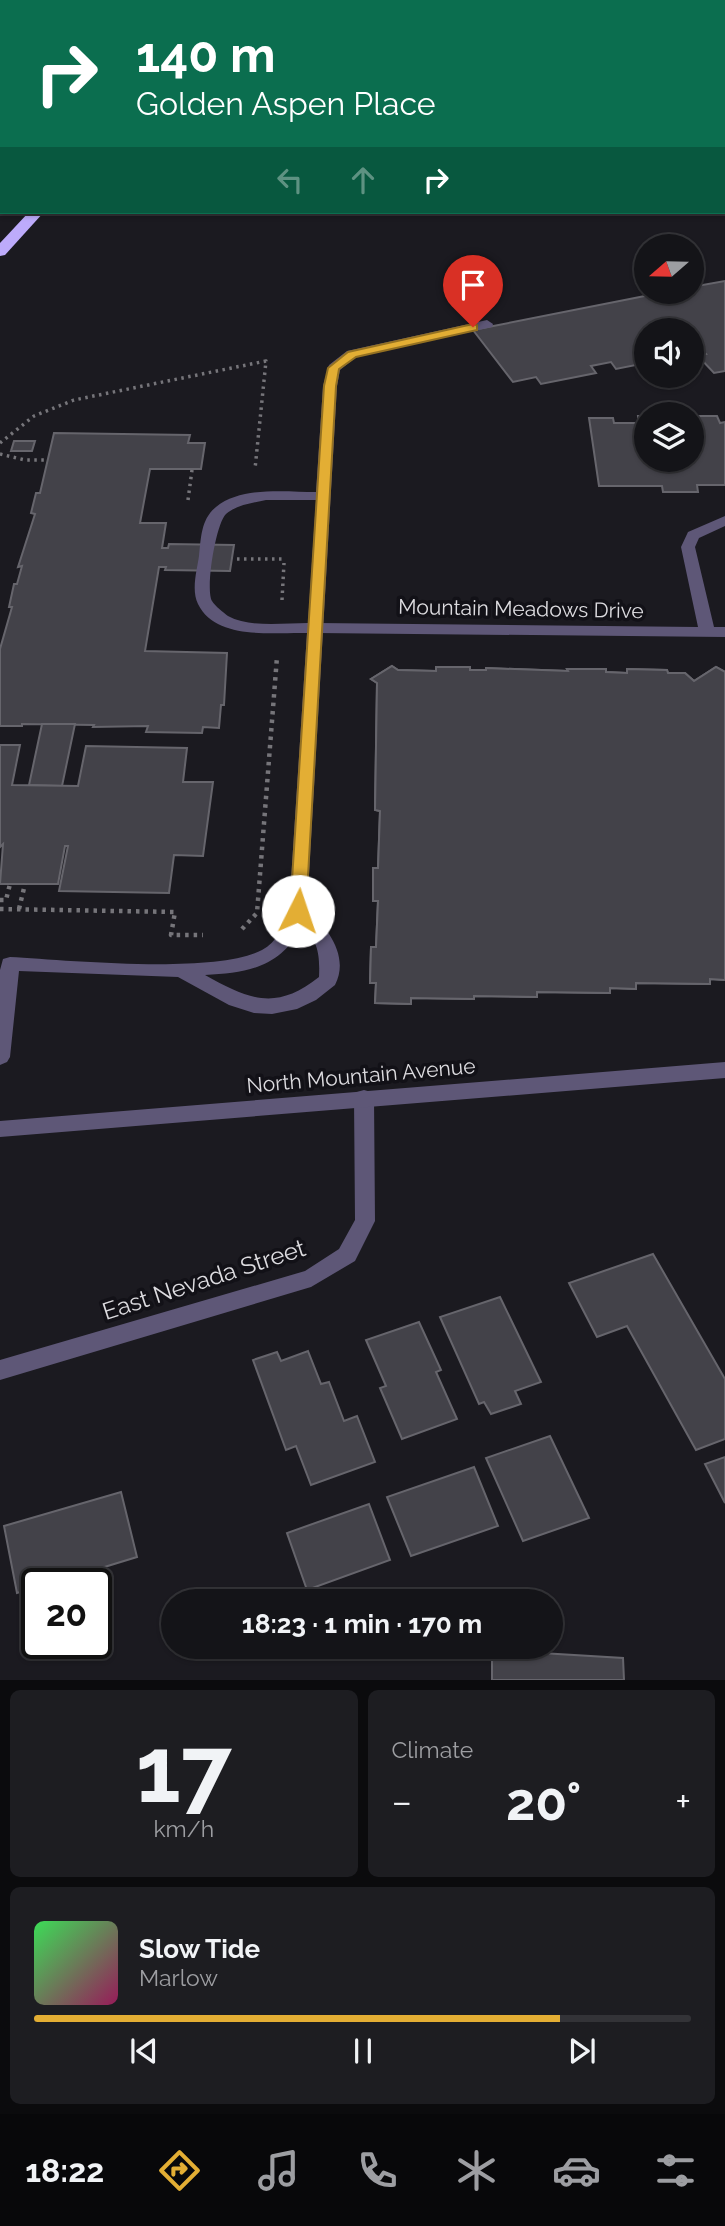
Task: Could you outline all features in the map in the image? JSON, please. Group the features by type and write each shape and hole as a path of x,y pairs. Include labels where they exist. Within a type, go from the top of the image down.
{"highway":[{"path":"0,252 35,214"}],"street":[{"path":"0,1057 10,964 180,969 234,967 268,955 290,934 298,911 330,386 334,368 352,354 487,324"},
{"name":"Mountain Meadows Drive","path":"325,496 267,496 243,500 222,509 211,522 202,588 205,603 222,619 244,627 725,632"},
{"path":"707,632 688,547 693,535 725,520"},
{"path":"180,969 225,996 262,1008 289,1006 312,996 328,980 330,948 317,929 298,911"},
{"name":"North Mountain Avenue","path":"0,1129 725,1070"},
{"name":"East Nevada Street","path":"0,1370 311,1278 347,1255 365,1221 365,1098"}],"path":[{"path":"0,443 30,417 80,398 266,361 255,470"},
{"path":"0,454 25,460 48,460"},
{"path":"187,504 192,470"},
{"path":"232,559 285,559"},
{"path":"239,932 257,913 277,655"},
{"path":"0,900 6,900 10,884"},
{"path":"19,909 25,884"},
{"path":"0,909 175,912 171,935 209,935"}],"building":[{"path":"725,281 725,371 714,373 704,362 704,318 634,318 634,365 616,369 611,362 591,366 596,373 541,384 536,377 513,382 473,330 634,298 634,304 704,304 704,285"},
{"path":"704,416 717,416 720,423 725,422 725,485 697,485 698,492 663,492 662,486 599,486 589,418 613,418 614,423 634,423 634,472 704,472"},
{"path":"54,433 190,435 188,443 205,443 201,469 150,469 140,523 166,523 162,548 168,548 169,544 234,545 230,571 165,570 166,567 159,567 145,651 227,653 224,705 221,705 219,728 203,727 202,733 146,732 148,726 0,726 0,649 12,607 9,607 14,584 17,584 22,566 18,567 35,514 31,513 36,493 40,493"},
{"path":"14,441 35,441 32,451 11,451"},
{"path":"392,666 398,670 436,671 436,667 470,667 470,670 606,669 606,672 627,673 627,669 667,670 668,673 685,673 694,681 716,667 725,672 725,980 710,979 710,984 636,983 636,989 610,988 610,993 537,992 537,997 411,998 411,1004 375,1003 376,983 370,983 371,947 376,947 378,901 373,901 373,868 378,868 380,811 375,810 377,683 371,679","holes":["498,737 624,738 642,896 505,892"]},
{"path":"392,666 398,670 436,671 436,667 470,667 470,670 606,669 606,672 627,673 627,669 667,670 668,673 685,673 694,681 716,667 725,672 725,980 710,979 710,984 636,983 636,989 610,988 610,993 537,992 537,997 411,998 411,1004 375,1003 376,983 370,983 371,947 376,947 378,901 373,901 373,868 378,868 380,811 375,810 377,683 371,679"},
{"path":"42,724 75,724 62,786 29,785"},
{"path":"0,745 20,745 12,785 78,786 86,746 187,748 183,782 213,782 203,856 174,855 169,893 59,891 68,846 65,846 58,884 0,884 3,844 0,847"},
{"path":"653,1254 725,1379 725,1439 696,1450 627,1326 597,1337 569,1283"},
{"path":"500,1297 541,1382 515,1391 521,1404 491,1414 484,1402 479,1404 440,1317"},
{"path":"419,1322 441,1370 436,1372 457,1419 402,1439 380,1388 386,1386 366,1340"},
{"path":"308,1351 321,1384 329,1382 344,1421 357,1416 375,1462 311,1485 296,1446 286,1450 253,1360 277,1352 281,1361"},
{"path":"550,1436 589,1518 523,1541 486,1458"},
{"path":"725,1457 725,1503 705,1464"},
{"path":"474,1467 498,1526 411,1556 387,1497"},
{"path":"121,1492 137,1557 101,1568 21,1568 21,1592 17,1593 4,1526"},
{"path":"369,1504 390,1560 307,1589 287,1533"},
{"path":"563,1654 623,1658 624,1680 492,1680 492,1659 563,1659"}],"route":[{"path":"298,911 330,386 334,368 352,354 473,327"}]}
